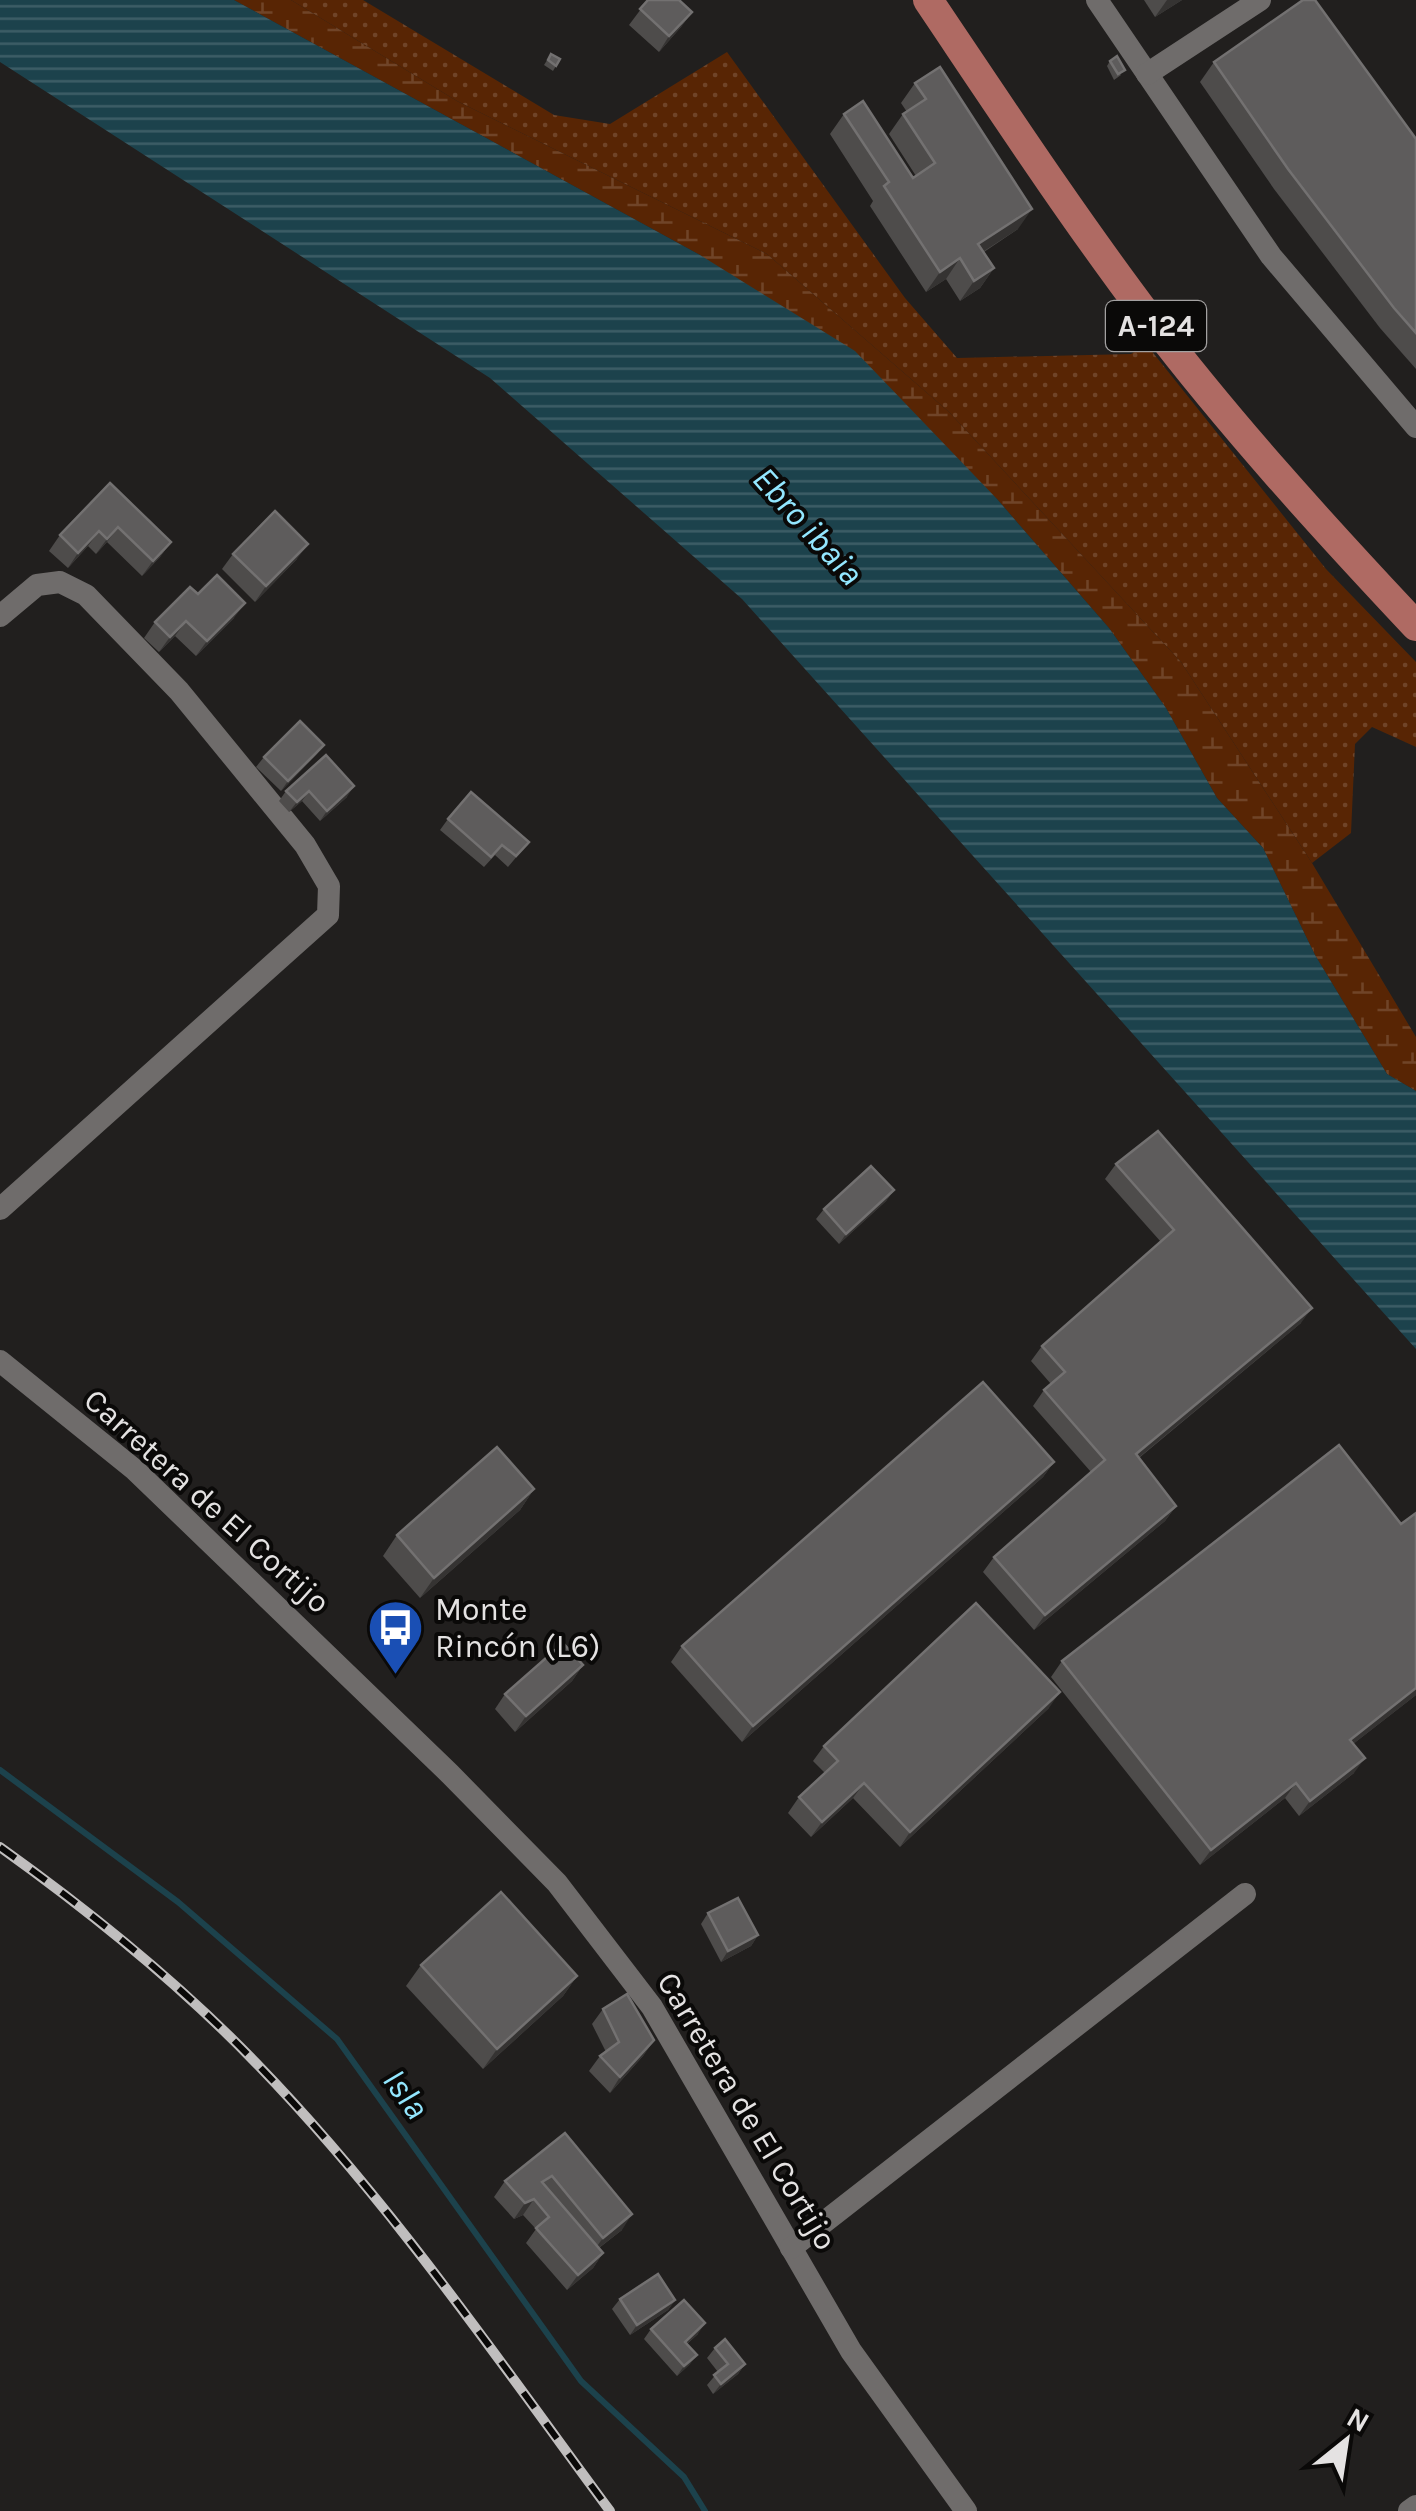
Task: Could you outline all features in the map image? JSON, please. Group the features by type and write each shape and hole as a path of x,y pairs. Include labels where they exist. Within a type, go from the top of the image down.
{"main road":[{"name":"A-124","path":"928,0 1149,318 1239,431 1416,626"}],"street":[{"path":"1097,0 1271,256 1416,427"},
{"path":"1147,74 1260,0"},
{"path":"0,616 37,585 60,582 86,595 179,692 305,845 330,886 328,916 0,1209"},
{"name":"Carretera de El Cortijo","path":"0,1361 135,1470 450,1774 557,1884 652,2007 850,2352 966,2511"},
{"path":"791,2248 1245,1894"},
{"path":"1409,2511 1416,2506"}],"green space":[{"path":"234,0 291,0 457,101 767,254 949,412 1181,662 1312,863 1416,1037 1416,1091 1387,1074 1315,955 1263,848 1217,798 1166,708 1109,628 997,499 700,255"},
{"path":"291,0 363,0 554,115 610,124 727,52 905,298 957,358 1131,354 1146,344 1326,569 1416,662 1416,747 1372,727 1355,744 1351,833 1312,863 1181,662 949,412 767,254 457,101"}],"water":[{"name":"Ebro ibaia","path":"0,0 234,0 700,255 855,351 997,499 1109,628 1166,708 1217,798 1263,848 1315,955 1387,1074 1416,1091 1416,1349 742,599 490,378 0,62"}],"building":[{"path":"648,0 679,0 692,12 669,36 640,9"},
{"path":"1303,0 1315,0 1416,139 1416,333 1288,169 1214,62"},
{"path":"551,54 560,59 556,66 548,60"},
{"path":"1117,56 1125,70 1118,74 1110,61"},
{"path":"940,67 1032,209 978,244 994,268 974,281 960,258 940,272 884,186 889,182 844,114 863,101 913,178 935,163 903,114 926,99 915,83"},
{"path":"110,483 171,542 153,561 118,527 107,539 99,531 78,553 60,535"},
{"path":"275,511 308,544 266,586 233,554"},
{"path":"217,575 245,603 207,641 186,621 170,637 155,622 190,587 198,594"},
{"path":"300,721 324,745 288,781 264,757"},
{"path":"326,755 354,786 327,811 309,791 297,802 286,791"},
{"path":"471,792 529,842 516,856 502,845 491,857 448,819"},
{"path":"1158,1131 1312,1308 1136,1454 1176,1506 1045,1615 994,1557 1105,1460 1044,1390 1065,1372 1042,1346 1174,1230 1116,1164"},
{"path":"871,1166 894,1190 846,1234 824,1209"},
{"path":"983,1382 1054,1462 753,1726 682,1646"},
{"path":"1339,1445 1401,1524 1416,1513 1416,1688 1350,1740 1365,1758 1310,1801 1296,1783 1211,1850 1062,1661"},
{"path":"497,1447 534,1489 434,1578 397,1535"},
{"path":"976,1603 1060,1692 910,1832 864,1783 822,1822 799,1797 838,1761 824,1746"},
{"path":"563,1643 583,1665 526,1716 505,1694"},
{"path":"501,1892 577,1976 497,2049 421,1965"},
{"path":"738,1898 758,1935 728,1951 708,1913"},
{"path":"627,1994 654,2040 620,2077 600,2056 619,2042 603,2009"},
{"path":"565,2133 632,2214 603,2238 552,2176 542,2182 603,2253 578,2275 536,2228 549,2217 534,2199 525,2203 505,2181"},
{"path":"658,2274 675,2300 637,2325 620,2299"},
{"path":"684,2300 705,2323 685,2342 697,2355 684,2366 651,2329"},
{"path":"725,2339 745,2364 721,2384 714,2375 728,2364 715,2348"}],"waterway":[{"name":"Isla","path":"0,1770 178,1902 337,2039 581,2381 684,2477 705,2511"}],"railway":[{"path":"0,1847 165,1977 227,2033 305,2115 397,2225 610,2511"}],"place":[{"name":"Monte Rincón (L6)","path":"396,1676"}]}
